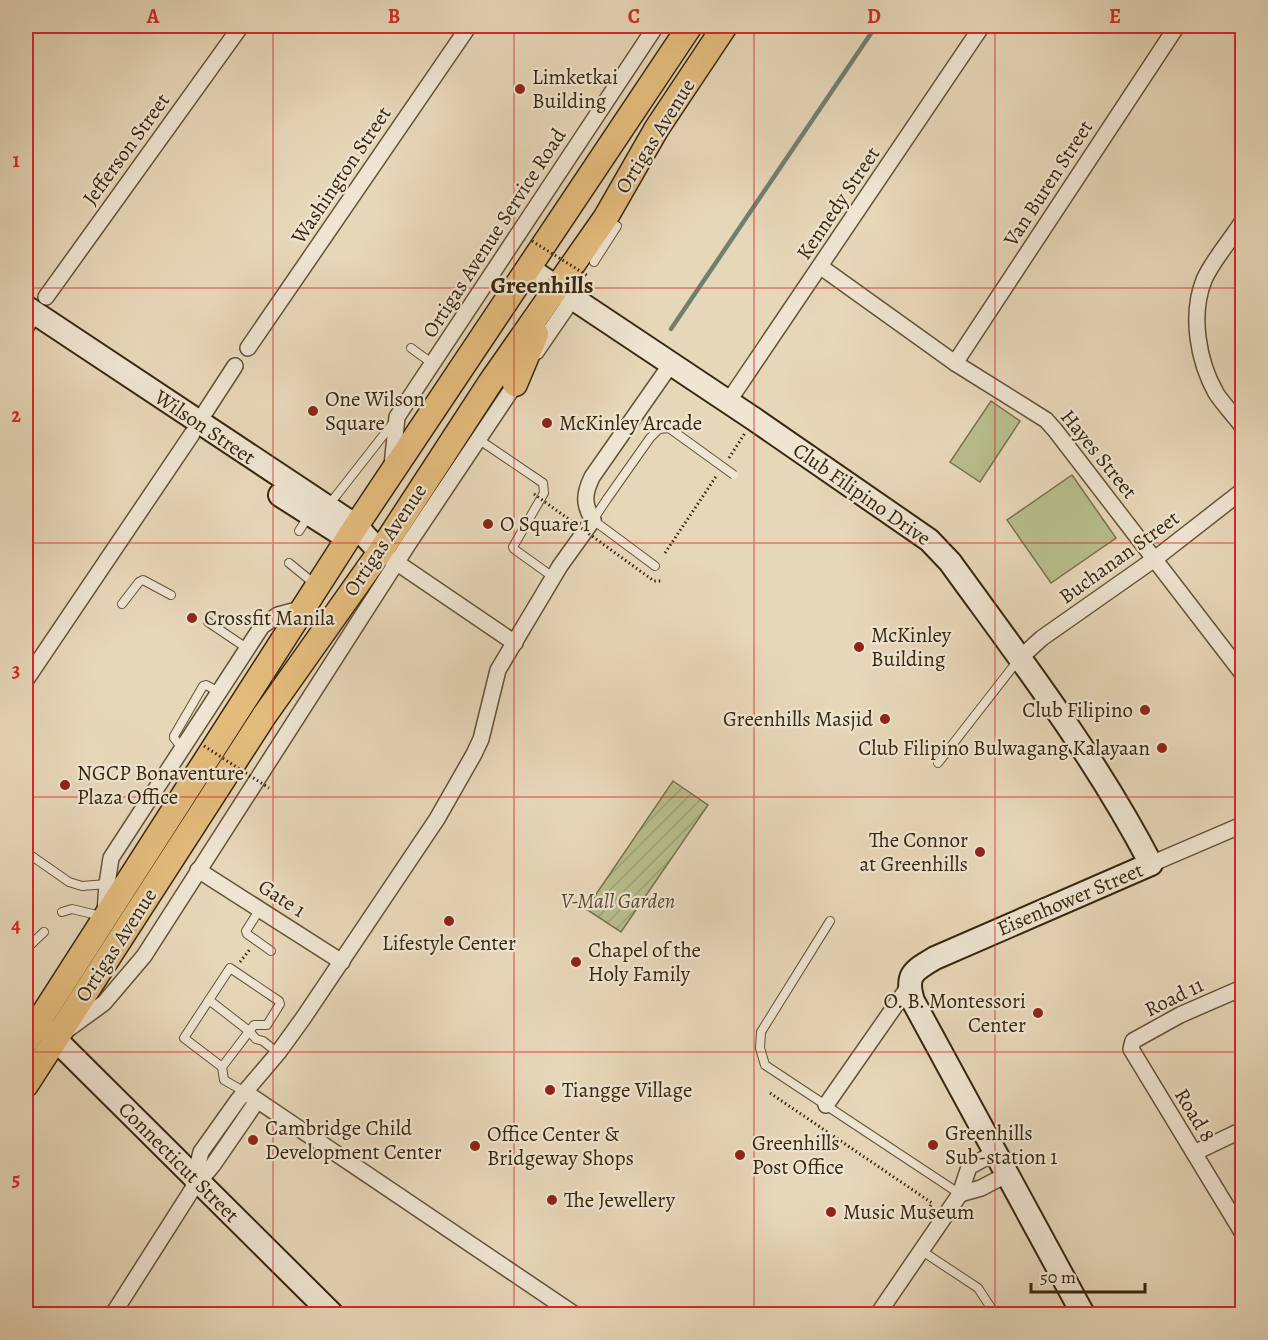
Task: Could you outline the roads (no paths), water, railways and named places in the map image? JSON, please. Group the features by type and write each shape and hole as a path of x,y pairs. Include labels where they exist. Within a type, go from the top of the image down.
{"main road":[{"name":"Ortigas Avenue","path":"30,1024 105,917 352,533 690,26"},
{"name":"Ortigas Avenue","path":"26,1085 264,716 388,558 414,497 536,317 564,293 657,128 725,26"},
{"path":"515,384 536,335 536,317"}],"street":[{"name":"Jefferson Street","path":"46,297 241,26"},
{"name":"Washington Street","path":"248,348 469,26"},
{"name":"Kennedy Street","path":"728,402 982,26"},
{"name":"Van Buren Street","path":"955,363 1177,26"},
{"name":"Ortigas Avenue Service Road","path":"393,473 392,457 398,417 651,27"},
{"path":"1242,222 1205,278 1198,299 1197,323 1204,364 1217,393 1242,426"},
{"name":"Hayes Street","path":"821,267 955,363 1046,420 1156,558 1242,673"},
{"name":"Club Filipino Drive","path":"529,268 906,522 929,540 951,562 1070,727 1129,822 1151,864"},
{"path":"55,1039 104,1003 144,956 388,558 478,439 515,384 564,293"},
{"name":"Wilson Street","path":"26,320 195,429 311,518"},
{"path":"113,1314 278,1053 437,819 481,739 498,669 553,577 593,520 586,508 584,497 592,477 671,364"},
{"path":"26,680 235,366"},
{"name":"Wilson Street","path":"195,429 215,450 311,518 352,533 388,558"},
{"name":"Buchanan Street","path":"1020,658 1042,638 1156,558 1242,491"},
{"path":"388,558 515,643"},
{"path":"105,917 111,858 262,626 278,615 304,608"},
{"name":"Eisenhower Street","path":"909,986 913,974 935,958 1242,825"},
{"name":"Gate 1","path":"198,870 342,962"},
{"path":"909,986 917,1009 1083,1314"},
{"path":"826,1105 909,986"},
{"name":"Road 11","path":"1131,1049 1133,1041 1180,1015 1242,988"},
{"path":"881,1025 903,1009 917,1009"},
{"name":"Connecticut Street","path":"30,1024 55,1039 195,1183 332,1314"},
{"name":"Road 8","path":"1131,1049 1242,1232"},
{"path":"251,1097 574,1314"},
{"path":"1194,1153 1242,1130"},
{"path":"878,1314 960,1194 969,1167 994,1153"},
{"path":"960,1194 981,1188 1006,1175"}],"lane":[{"path":"594,261 617,226"},
{"path":"411,348 433,364"},
{"path":"311,518 398,417"},
{"path":"655,566 593,520 650,438 660,429 669,428 734,475"},
{"path":"478,439 543,483 544,493 513,547 553,577"},
{"path":"289,563 318,587"},
{"path":"122,604 143,580 171,595"},
{"path":"208,622 248,649"},
{"path":"938,764 1020,658"},
{"path":"26,852 69,882 82,886 107,884"},
{"path":"62,912 72,909 105,917"},
{"path":"260,909 246,931 271,951"},
{"path":"830,921 761,1032 760,1048 765,1065 960,1194"},
{"path":"26,950 44,932"},
{"path":"222,1067 184,1040 184,1035 230,968 280,1002 280,1006 267,1025 256,1023 222,1067 224,1080 251,1097"},
{"path":"209,1000 259,1036 278,1053"},
{"path":"922,1251 978,1288 995,1314"}],"waterway":[{"path":"671,329 876,26"}],"place":[{"name":"Limketkai Building","path":"520,89"},
{"name":"One Wilson Square","path":"313,411"},
{"name":"McKinley Arcade","path":"547,423"},
{"name":"O Square 1","path":"488,524"},
{"name":"Crossfit Manila","path":"192,618"},
{"name":"McKinley Building","path":"859,647"},
{"name":"Club Filipino","path":"1145,710"},
{"name":"Greenhills Masjid","path":"885,719"},
{"name":"Club Filipino Bulwagang Kalayaan","path":"1162,748"},
{"name":"NGCP Bonaventure Plaza Office","path":"65,785"},
{"name":"The Connor at Greenhills","path":"980,852"},
{"name":"Lifestyle Center","path":"449,921"},
{"name":"Chapel of the Holy Family","path":"576,962"},
{"name":"O. B. Montessori Center","path":"1038,1013"},
{"name":"Tiangge Village","path":"550,1090"},
{"name":"Cambridge Child Development Center","path":"253,1140"},
{"name":"Greenhills Sub-station 1","path":"933,1145"},
{"name":"Office Center & Bridgeway Shops","path":"475,1146"},
{"name":"Greenhills Post Office","path":"740,1155"},
{"name":"The Jewellery","path":"552,1200"},
{"name":"Music Museum","path":"831,1212"}],"district":[{"name":"Greenhills","path":"542,285"}],"park label":[{"name":"V-Mall Garden","path":"618,901"}]}
